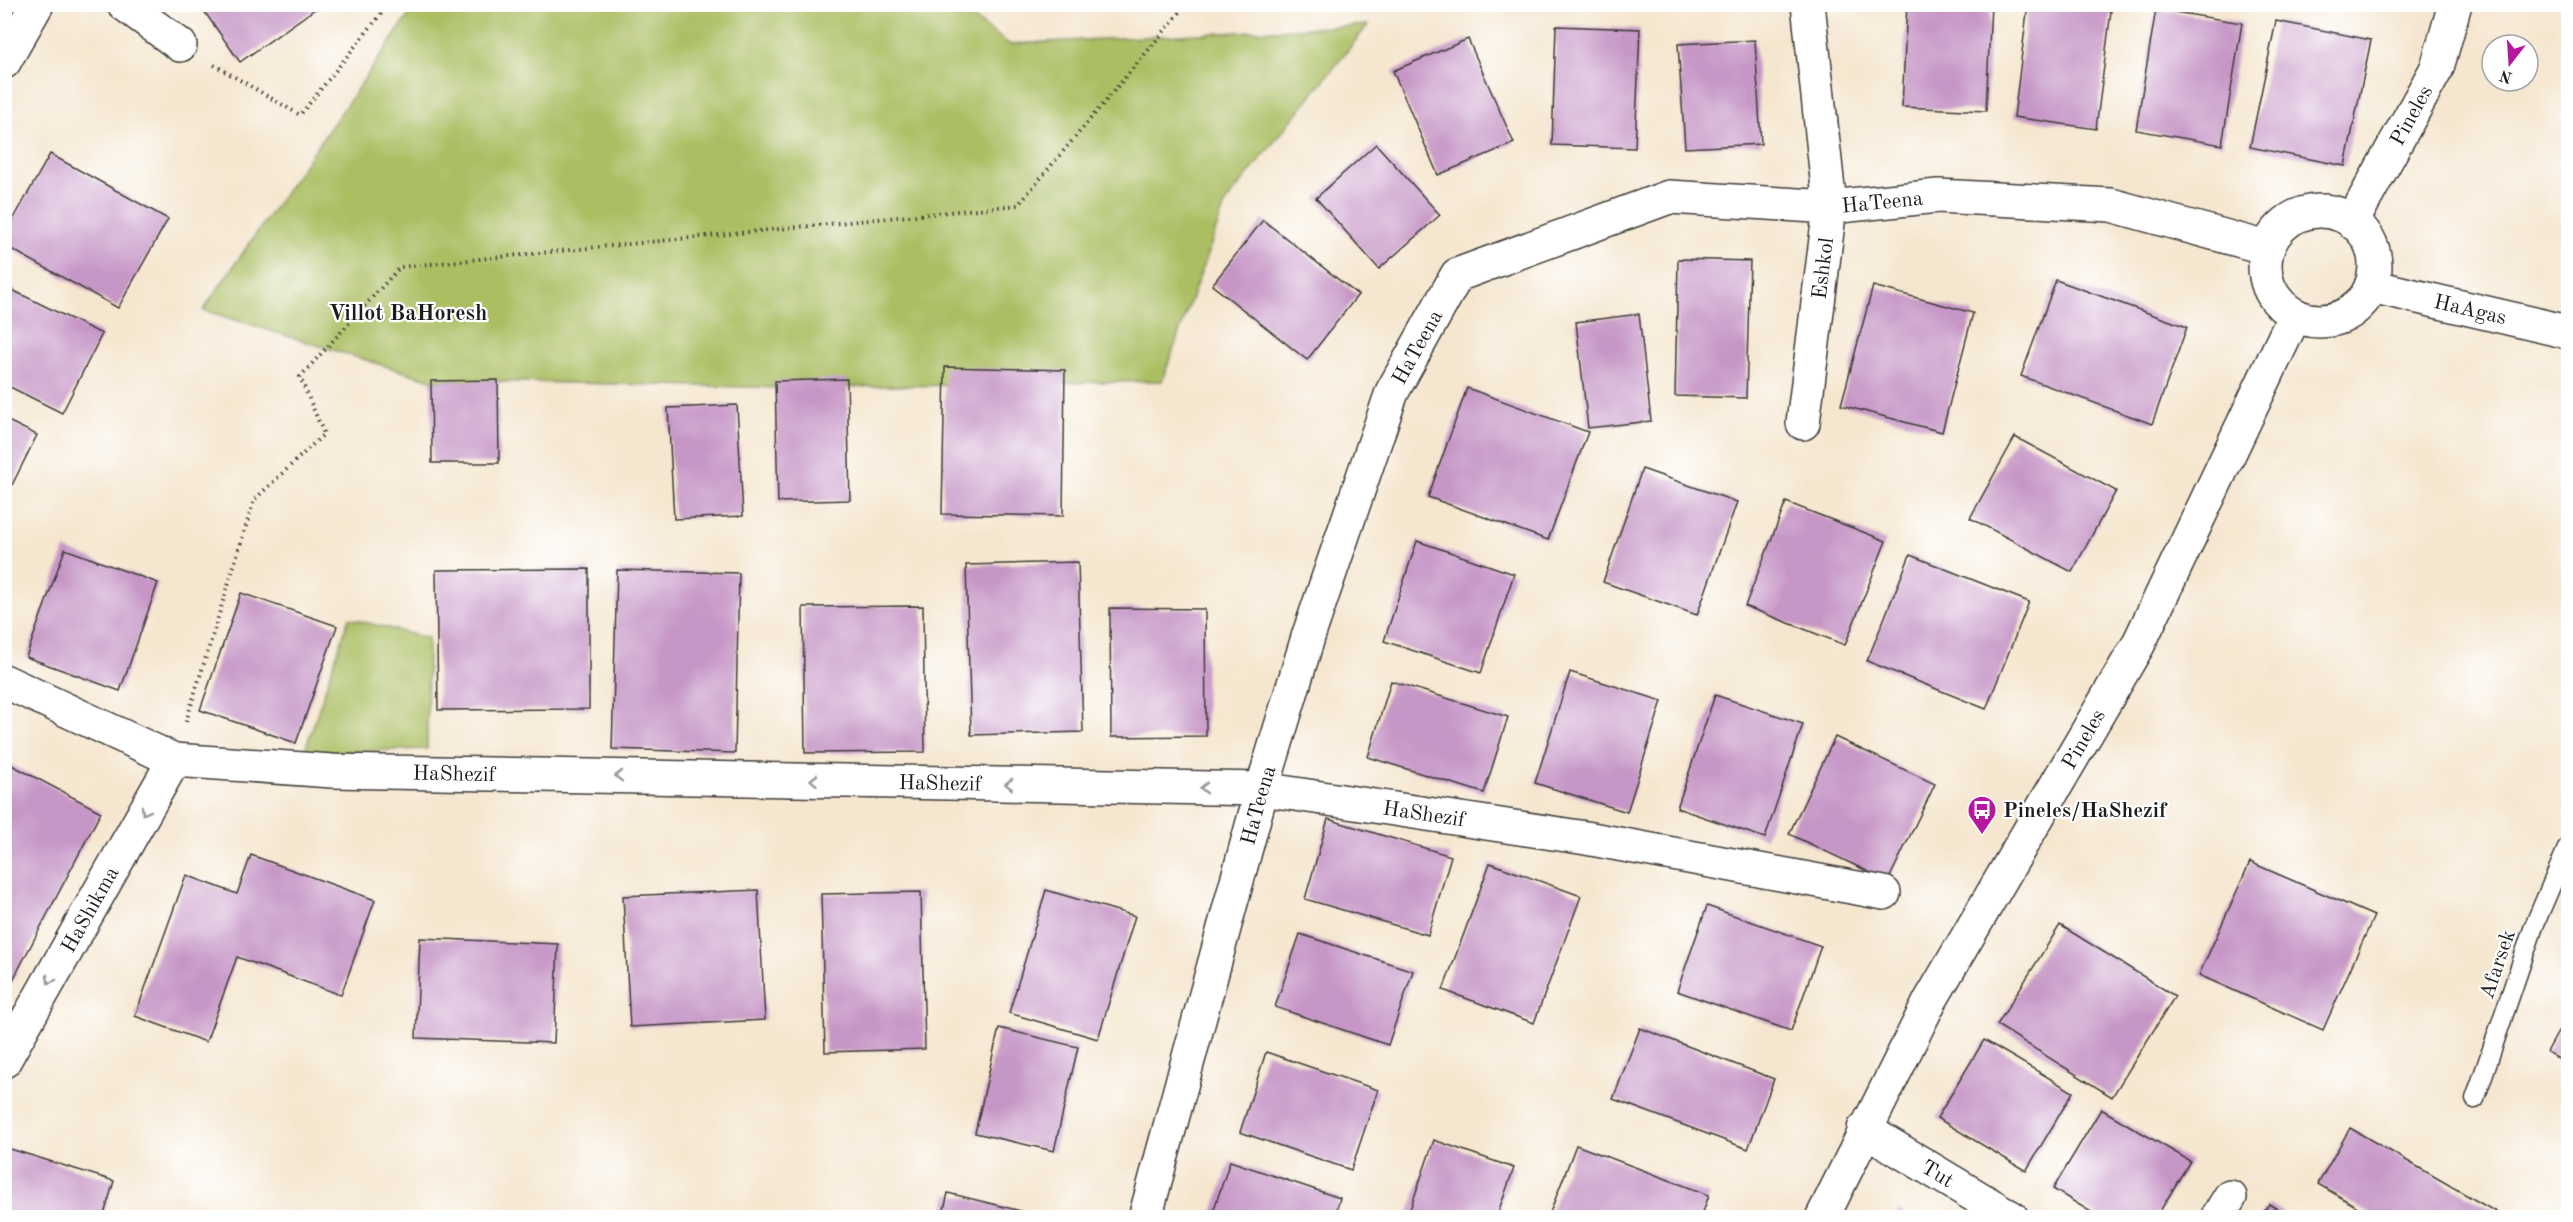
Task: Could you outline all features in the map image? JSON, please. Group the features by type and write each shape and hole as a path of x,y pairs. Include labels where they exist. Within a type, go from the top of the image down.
{"street":[{"path":"4,62 37,4"},
{"path":"124,4 180,45"},
{"name":"Eshkol","path":"1803,423 1830,207 1808,4"},
{"name":"Pineles","path":"2352,222 2437,68 2455,4"},
{"name":"HaTeena","path":"1145,1218 1262,789 1309,634 1392,393 1457,275 1668,197 1830,207 1938,196 2111,206 2267,248"},
{"path":"2328,212 2352,222 2365,234 2373,250 2374,268 2371,286 2362,302 2348,314 2331,320 2313,321 2295,315 2282,307 2272,294 2266,279 2264,264 2267,248 2276,233 2288,221 2303,214 2328,212"},
{"name":"HaAgas","path":"2371,286 2568,332"},
{"name":"Pineles","path":"1822,1218 1864,1129 1930,1001 2138,645 2295,315"},
{"name":"HaShezif","path":"4,681 174,760 332,771 1262,789 1586,838 1884,893"},
{"name":"HaShikma","path":"4,1060 174,760"},
{"name":"Tut","path":"1864,1129 2012,1218"}],"lane":[{"name":"Afarsek","path":"2475,1099 2534,926 2568,846"}],"path":[{"path":"180,45 300,116 389,4"},
{"path":"174,760 254,500 324,434 300,377 400,267 1018,205 1187,4"}],"green space":[{"path":"416,5 956,5 1009,44 1368,25 1226,202 1162,381 789,388 431,380 203,310"},
{"path":"349,618 428,638 427,749 304,753"}],"building":[{"path":"199,4 322,4 240,62"},
{"path":"1907,4 1991,4 1986,111 1902,107"},
{"path":"2028,4 2066,4 2111,11 2096,129 2014,117"},
{"path":"2156,9 2242,23 2222,145 2136,130"},
{"path":"2276,21 2371,40 2345,166 2250,147"},
{"path":"1556,26 1640,29 1635,148 1552,145"},
{"path":"1468,39 1514,143 1438,175 1393,71"},
{"path":"1755,40 1761,144 1685,148 1678,44"},
{"path":"1376,144 1440,215 1379,269 1316,198"},
{"path":"50,154 168,219 118,308 4,245 4,236"},
{"path":"1263,220 1358,295 1307,360 1212,285"},
{"path":"1678,259 1750,261 1746,398 1675,396"},
{"path":"2056,280 2187,327 2152,424 2021,376"},
{"path":"4,286 102,334 62,413 4,384"},
{"path":"1873,286 1973,313 1942,432 1841,405"},
{"path":"1639,314 1651,421 1588,428 1576,322"},
{"path":"945,367 1065,370 1063,516 942,514"},
{"path":"847,379 850,500 778,502 775,381"},
{"path":"498,380 499,463 432,463 431,381"},
{"path":"1467,388 1588,432 1548,540 1428,497"},
{"path":"737,405 743,516 674,519 668,408"},
{"path":"4,419 37,435 4,501"},
{"path":"2015,437 2116,491 2072,572 1970,518"},
{"path":"1642,469 1737,502 1697,615 1603,582"},
{"path":"1786,502 1886,541 1845,645 1745,606"},
{"path":"1417,541 1514,574 1481,673 1384,641"},
{"path":"65,549 158,583 120,691 26,657"},
{"path":"1910,555 2029,602 1986,709 1867,661"},
{"path":"1078,562 1083,732 971,735 966,565"},
{"path":"589,569 589,709 438,710 436,570"},
{"path":"617,570 739,573 735,753 612,749"},
{"path":"241,593 337,626 296,743 200,710"},
{"path":"923,606 925,752 805,753 803,607"},
{"path":"1110,608 1205,609 1206,736 1111,737"},
{"path":"1570,672 1662,701 1627,812 1535,783"},
{"path":"1391,681 1508,717 1484,793 1368,757"},
{"path":"1715,695 1803,724 1765,838 1677,808"},
{"path":"1835,737 1935,784 1888,881 1789,834"},
{"path":"4,761 101,812 6,993 4,992"},
{"path":"1328,819 1451,856 1428,935 1305,899"},
{"path":"251,855 375,900 341,995 237,957 206,1042 135,1016 186,875 237,894"},
{"path":"2250,862 2374,916 2323,1030 2199,975"},
{"path":"1490,863 1581,896 1534,1023 1443,990"},
{"path":"758,890 765,1020 630,1027 623,896"},
{"path":"1046,890 1135,916 1098,1039 1009,1013"},
{"path":"921,892 925,1049 825,1052 821,894"},
{"path":"1707,906 1821,946 1791,1031 1677,991"},
{"path":"2060,925 2175,996 2112,1097 1997,1025"},
{"path":"1300,934 1413,971 1388,1045 1275,1007"},
{"path":"420,938 558,944 554,1043 416,1038"},
{"path":"2568,1014 2568,1065 2547,1052"},
{"path":"999,1028 1078,1047 1054,1151 975,1133"},
{"path":"1640,1028 1774,1079 1748,1149 1613,1099"},
{"path":"1984,1040 2073,1092 2026,1171 1937,1118"},
{"path":"1266,1052 1378,1090 1351,1170 1240,1132"},
{"path":"2101,1109 2190,1161 2156,1218 2101,1218 2053,1189"},
{"path":"2350,1128 2496,1212 2492,1218 2376,1218 2318,1184"},
{"path":"1434,1140 1514,1168 1496,1218 1407,1218"},
{"path":"1576,1145 1709,1195 1701,1218 1548,1218"},
{"path":"4,1147 114,1181 103,1218 4,1218"},
{"path":"1230,1161 1340,1198 1334,1218 1211,1218"},
{"path":"948,1193 1037,1215 1036,1218 942,1218"},
{"path":"2269,1204 2291,1218 2260,1218"},
{"path":"1899,1210 1911,1218 1895,1218"}],"place":[{"name":"Pineles/HaShezif","path":"1982,836"}],"district":[{"name":"Villot BaHoresh","path":"408,312"}]}
